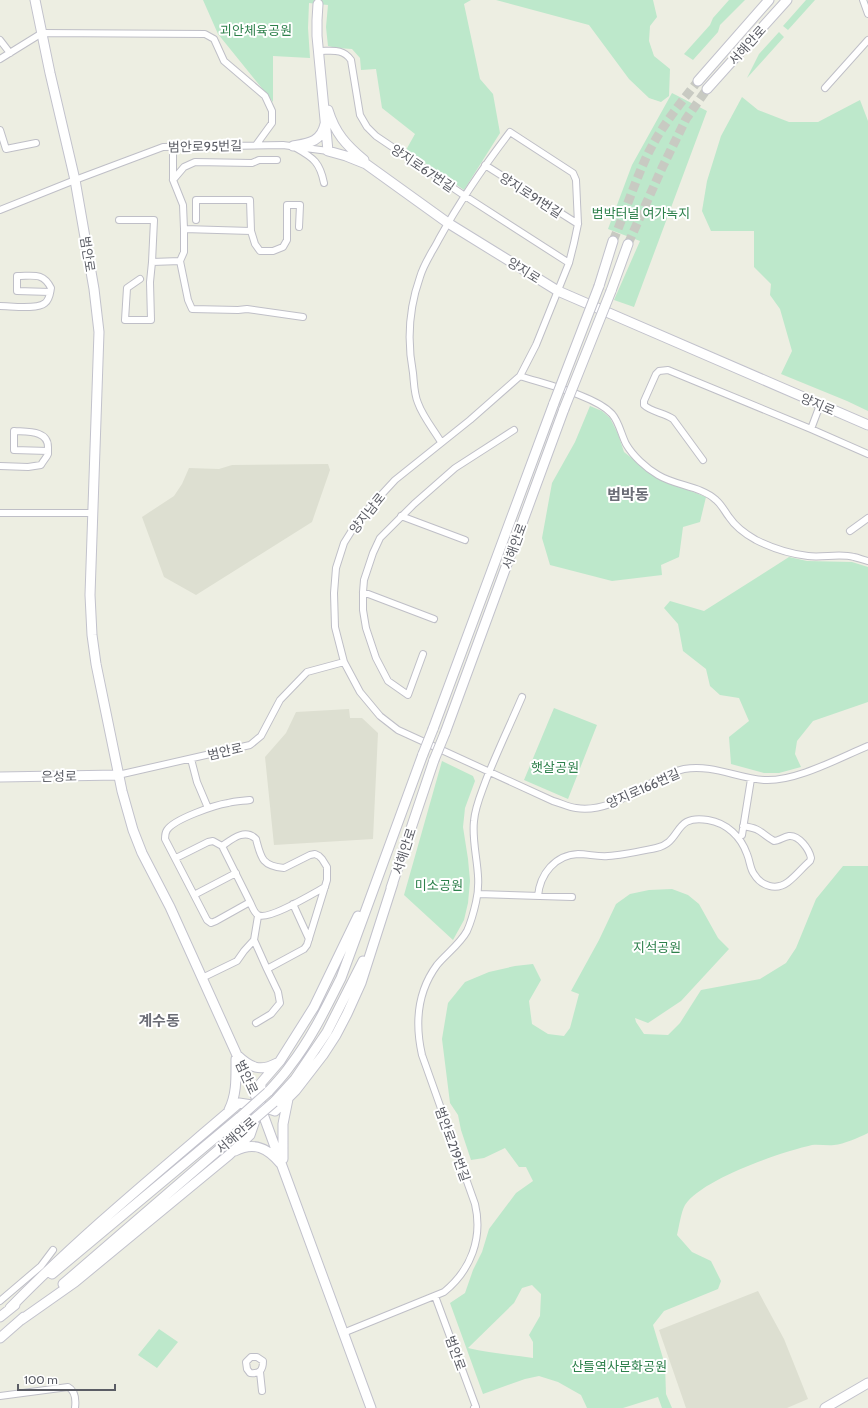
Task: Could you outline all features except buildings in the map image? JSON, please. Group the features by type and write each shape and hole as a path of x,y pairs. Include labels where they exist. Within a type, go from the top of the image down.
{"main road":[{"name":"범안로","path":"35,0 75,180 94,289 98,332 90,595 92,635 96,664 118,775 129,818 142,853 170,907 260,1106 371,1408"},
{"name":"서해안로","path":"698,81 770,0"},
{"name":"서해안로","path":"707,89 787,0"},
{"path":"318,4 316,20 328,151"},
{"path":"323,94 336,130 342,139 383,177"},
{"path":"293,146 309,143 318,138 323,132 326,121"},
{"name":"양지로","path":"328,151 366,164 448,224 558,291 868,425"},
{"name":"서해안로","path":"0,1317 268,1092 290,1067 325,1010 347,961 554,403 599,286 613,241"},
{"name":"서해안로","path":"0,1338 274,1102 304,1067 336,1018 359,970 393,883 434,760 564,409 628,244"},
{"name":"은성로","path":"0,777 118,775"},
{"path":"20,1320 75,1282 250,1135 260,1106 261,1083 280,1061 314,1007 378,876"},
{"path":"10,1308 43,1274 94,1227 239,1103 260,1106 275,1111 288,1099 323,1055 348,1014 361,984 393,883"},
{"path":"236,1053 250,1065 262,1069 280,1061"},
{"path":"227,1114 232,1105 235,1093 236,1053"},
{"path":"284,1168 283,1124 288,1099"},
{"path":"228,1155 242,1148 257,1146 264,1149 278,1160 284,1168"},
{"path":"825,1408 868,1382"}],"street":[{"path":"863,0 868,14"},
{"path":"0,59 42,33 205,34 214,38 224,61 265,96 272,111 272,123 256,145"},
{"path":"0,40 10,53"},
{"path":"825,88 868,40"},
{"name":"양지로67번길","path":"319,51 340,52 347,54 351,60 360,115 367,127 376,136 464,196 569,263"},
{"path":"0,130 6,149 36,143"},
{"name":"양지로91번길","path":"441,442 418,402 410,358 409,339 412,307 420,276 448,224 464,196 510,132"},
{"name":"양지남로","path":"489,772 398,730 380,716 360,692 344,662 335,626 334,593 336,568 344,543 359,519 395,480 476,415 520,376 536,345 569,263 578,224 576,180 573,173 510,132"},
{"name":"범안로95번길","path":"0,210 163,147 256,145 293,146 328,151"},
{"path":"173,146 174,180 183,205 184,252 180,261 188,300 192,309 247,309 303,317"},
{"path":"293,146 312,158 319,166 324,183"},
{"path":"174,180 184,167 195,162 252,163 260,160 277,160"},
{"name":"양지로91번길","path":"485,165 578,224"},
{"path":"196,220 196,200 250,200 251,231 255,244 260,251 273,251 282,246 287,240 287,205 300,205 299,227"},
{"path":"119,220 154,220 150,282 151,320 125,320 126,288 140,279"},
{"path":"184,230 251,231"},
{"path":"152,262 180,261"},
{"path":"0,306 40,306 46,302 50,292 51,288 48,282 42,277 17,276 17,291 50,292"},
{"path":"703,460 673,419 667,415 647,408 644,404 644,401 659,370 668,370 868,454"},
{"path":"520,376 588,399 605,408 612,414 632,452 646,466 659,476 717,500 730,519 754,539 768,546 790,552 810,556 853,556 868,562"},
{"path":"811,429 820,405"},
{"path":"424,654 408,696 388,681 376,658 362,610 364,580 380,538 401,516 455,468 514,430"},
{"path":"0,466 28,467 41,465 48,454 48,451 48,442 42,434 34,432 14,432 14,450 48,451"},
{"path":"0,513 93,513"},
{"path":"401,516 465,540"},
{"path":"850,532 868,518"},
{"path":"363,592 434,619"},
{"name":"범안로","path":"118,775 250,745 261,736 280,700 307,672 344,662"},
{"name":"범안로219번길","path":"343,1333 435,1296 451,1286 468,1265 476,1242 478,1220 473,1196 422,1055 418,1028 418,1014 426,985 433,972 467,931 478,894 474,820 477,805 489,772 522,697"},
{"name":"양지로166번길","path":"489,772 553,801 577,808 601,806 615,802 656,780 682,770 708,768 751,779 767,780 788,778 807,772 868,746"},
{"path":"191,759 197,782 208,808"},
{"path":"742,835 751,779"},
{"path":"250,800 208,808 174,823 165,832 165,839 176,858 206,920 211,923 250,902"},
{"path":"538,896 545,873 561,858 578,854 607,856 622,855 659,848 671,840 684,824 692,818 718,822 735,834 748,855 753,873 761,883 768,886 780,887 787,883 810,861 811,858 808,850 798,838 793,836 774,841 756,828 743,826"},
{"path":"222,846 232,839 243,834 248,834 256,839 260,854 270,865 284,868 315,854 325,862 327,867 328,874 325,887 309,939 304,949 268,969"},
{"path":"176,858 208,842 214,841 222,846 258,916 254,940 237,962 202,978"},
{"path":"194,895 236,873"},
{"path":"258,916 272,914 325,887"},
{"path":"478,894 572,897"},
{"path":"293,904 309,939"},
{"path":"254,940 278,992 280,1003 271,1014 256,1023"},
{"path":"0,1301 41,1266 53,1250"},
{"name":"범안로","path":"435,1296 476,1407 474,1408"},
{"path":"260,1372 262,1391"},
{"path":"0,1396 68,1387 72,1389 74,1393 75,1408"}],"shaded area":[{"path":"328,464 330,470 312,522 196,595 164,577 142,517 174,496 182,484 189,468 219,469 232,465"},
{"path":"349,709 350,718 362,718 378,733 373,839 274,845 265,757 286,733 296,712"},
{"path":"758,1291 784,1339 808,1399 787,1408 686,1408 659,1330"}],"green space":[{"name":"괴안체육공원","path":"203,0 471,0 464,4 480,79 493,94 500,133 464,190 406,150 415,134 382,108 376,69 361,70 360,58 352,49 328,46 326,27 328,5 309,3 308,28 310,58 273,56 273,102 218,34"},
{"path":"496,0 653,0 657,17 650,26 649,41 654,56 670,69 669,96 661,102 649,98 629,79 589,25"},
{"path":"729,0 745,0 720,25 718,32 693,60 684,54 710,25 713,18"},
{"path":"806,0 815,0 788,30 783,26"},
{"path":"779,32 784,37 747,78 759,54"},
{"name":"범박터널 여가녹지","path":"672,93 707,111 634,307 614,300 640,241 608,229 632,165"},
{"path":"742,97 758,110 789,122 818,122 860,100 868,121 868,411 781,374 792,351 780,309 770,295 771,284 754,267 754,231 711,231 702,211 707,181 721,136"},
{"path":"590,406 602,411 610,418 618,434 624,452 657,478 706,497 700,522 683,527 679,557 661,565 662,575 612,581 550,565 542,538 552,483 575,442"},
{"path":"789,557 807,561 852,562 868,567 868,702 813,721 797,741 795,754 801,767 779,773 764,773 731,764 729,737 749,721 739,698 720,695 710,686 706,669 683,651 678,624 664,608 670,601 704,611"},
{"name":"햇살공원","path":"554,708 597,725 568,799 524,780"},
{"name":"미소공원","path":"442,761 473,776 475,781 465,808 463,827 470,881 468,903 464,920 453,940 404,895"},
{"path":"843,866 868,866 868,1133 842,1143 831,1145 812,1145 763,1160 724,1176 694,1195 685,1205 681,1215 677,1235 692,1252 711,1261 721,1281 718,1289 664,1311 653,1325 665,1365 666,1394 672,1408 662,1408 658,1397 623,1408 587,1408 581,1395 558,1382 539,1376 525,1379 483,1394 450,1303 465,1293 473,1270 482,1252 489,1229 516,1193 533,1181 526,1167 519,1167 505,1148 484,1158 471,1160 461,1130 458,1115 450,1103 442,1039 448,1003 465,982 489,972 515,966 533,964 541,980 529,1001 532,1024 548,1034 564,1036 570,1028 579,994 571,991 599,940 616,904 630,894 649,890 672,889 688,895 699,904 718,938 729,949 681,1001 648,1023 635,1018 644,1034 668,1035 680,1023 701,990 760,979 786,963 796,948 816,899","holes":["532,1285 541,1294 540,1316 529,1335 533,1342 533,1358 492,1353 468,1348 514,1303 522,1288"]},
{"path":"159,1329 178,1342 157,1368 138,1355"}],"tunnel":[{"path":"613,241 650,149 669,119 698,81"},
{"path":"628,244 686,119 707,89"}],"district":[{"name":"범박동","path":"628,495"},
{"name":"계수동","path":"159,1021"}],"park label":[{"name":"지석공원","path":"657,947"},
{"name":"산들역사문화공원","path":"619,1366"}]}
